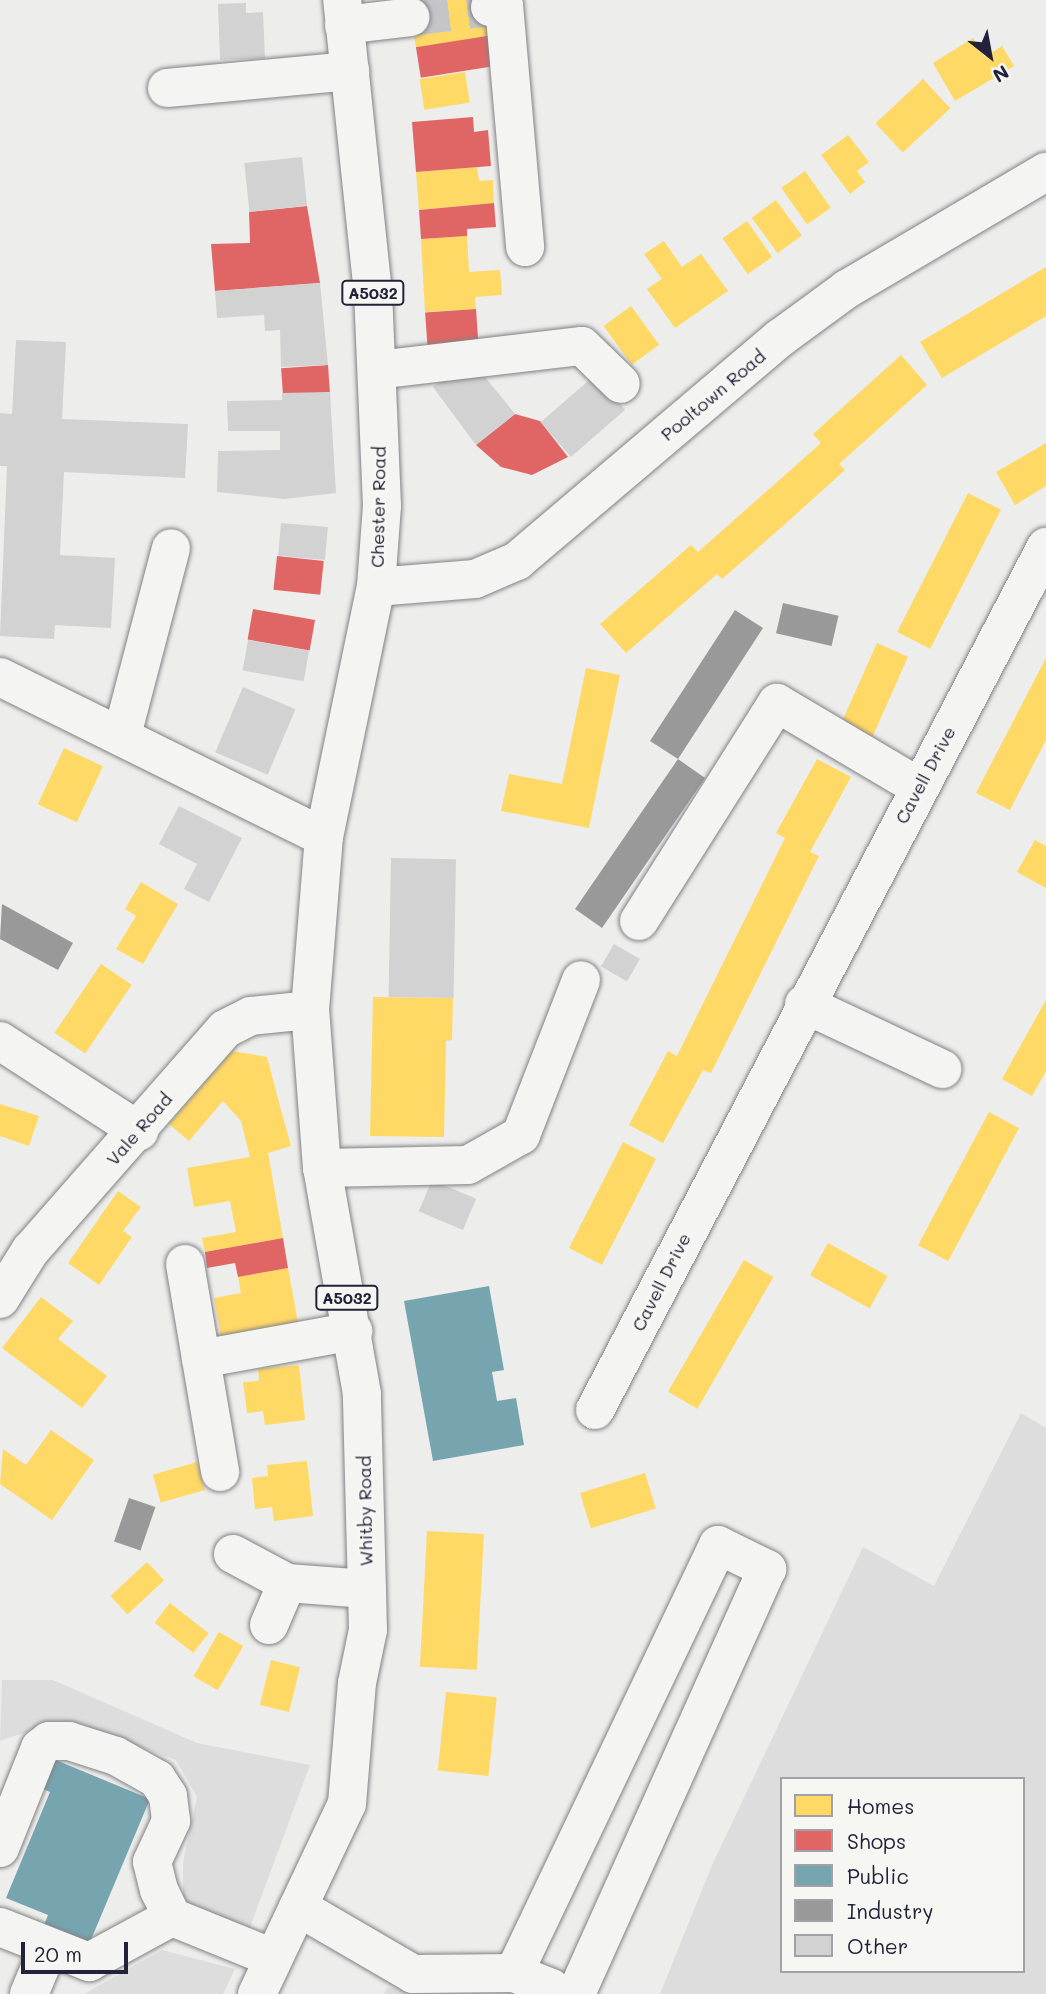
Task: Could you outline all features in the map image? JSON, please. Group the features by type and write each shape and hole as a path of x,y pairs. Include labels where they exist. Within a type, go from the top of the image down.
{"street":[{"path":"490,6 504,5 525,247"},
{"path":"343,13 411,17"},
{"name":"Chester Road","path":"310,1010 324,837 376,587 382,506 377,370 343,13"},
{"path":"167,88 350,71"},
{"name":"Pooltown Road","path":"376,587 475,579 517,561 791,330 847,289 1046,172"},
{"path":"377,370 582,346 621,384"},
{"name":"Cavell Drive","path":"595,1410 804,1004 1046,547"},
{"path":"122,735 171,548"},
{"path":"0,677 324,837"},
{"path":"639,921 777,703 919,787"},
{"path":"323,1168 468,1165 521,1135 581,980"},
{"path":"804,1004 942,1069"},
{"name":"Vale Road","path":"0,1299 15,1247 139,1131 225,1029 251,1016 310,1010"},
{"name":"Whitby Road","path":"264,1984 346,1804 357,1684 368,1630 362,1394 323,1168 310,1010"},
{"path":"0,1041 139,1131"},
{"path":"185,1264 220,1472"},
{"path":"201,1359 353,1331"},
{"path":"514,1973 718,1545 767,1569 576,1994"},
{"path":"233,1555 287,1583 367,1589"},
{"path":"269,1625 287,1583"},
{"path":"0,1848 40,1748 50,1741 69,1741 116,1756 157,1779 168,1796 172,1821 152,1861 159,1890 172,1917 264,1984"},
{"path":"298,1907 413,1974 514,1973 551,1988 553,1994"},
{"path":"0,1927 48,1949 89,1962 172,1917"},
{"path":"29,1994 48,1949"}],"shaded area":[{"path":"1021,1413 1046,1428 1046,1994 660,1994 712,1865 863,1547 934,1586"},
{"path":"2,1680 53,1680 197,1743 310,1765 249,1930 183,1902 183,1862 197,1797 176,1760 135,1745 32,1730 0,1741"},
{"path":"162,1950 235,1969 223,1994 84,1994"},
{"path":"387,1988 512,1991 515,1994 384,1994"}],"building: Homes":[{"path":"408,0 487,0 493,35 416,48"},
{"path":"973,38 985,57 1002,46 1014,66 955,101 933,63"},
{"path":"465,72 470,103 424,110 420,79"},
{"path":"923,79 950,108 903,153 875,123"},
{"path":"848,135 869,162 857,171 865,182 850,194 821,155"},
{"path":"477,167 479,181 493,180 494,203 419,210 416,172"},
{"path":"805,171 831,208 807,224 781,188"},
{"path":"776,200 802,236 778,253 752,218"},
{"path":"747,221 772,257 748,274 722,238"},
{"path":"467,236 469,272 500,270 502,295 475,297 476,309 425,312 421,239"},
{"path":"664,241 682,267 701,254 728,291 675,328 647,289 662,279 644,254"},
{"path":"1046,267 1046,316 942,378 920,342"},
{"path":"631,306 659,345 632,365 603,326"},
{"path":"901,355 927,385 839,464 845,470 784,525 722,579 717,574 626,653 600,624 691,545 698,552 821,443 813,434"},
{"path":"1046,443 1046,486 1015,505 996,472"},
{"path":"968,493 1001,510 930,649 897,632"},
{"path":"877,643 908,657 873,736 842,722"},
{"path":"1046,658 1046,740 1010,810 976,793"},
{"path":"586,668 620,675 589,828 501,811 509,774 562,784"},
{"path":"64,748 103,766 77,822 38,804"},
{"path":"817,759 851,777 810,852 819,856 711,1073 703,1070 663,1143 629,1125 668,1051 677,1056 785,838 776,833"},
{"path":"1035,840 1046,846 1046,888 1017,872"},
{"path":"141,882 178,904 143,964 116,949 136,916 125,909"},
{"path":"101,964 132,985 85,1054 55,1033"},
{"path":"373,997 453,998 452,1040 446,1041 444,1137 370,1136"},
{"path":"1046,1000 1046,1071 1032,1096 1002,1079"},
{"path":"232,1051 267,1057 291,1146 268,1153 283,1238 205,1252 202,1238 236,1232 230,1201 194,1207 187,1168 250,1157 241,1121 223,1101 189,1141 169,1124"},
{"path":"0,1104 39,1116 29,1146 0,1136"},
{"path":"989,1112 1019,1128 948,1261 918,1245"},
{"path":"623,1142 656,1159 602,1265 569,1248"},
{"path":"118,1191 141,1207 123,1231 132,1237 99,1285 68,1263"},
{"path":"828,1243 887,1276 870,1308 810,1275"},
{"path":"744,1260 773,1277 697,1409 668,1392"},
{"path":"288,1268 299,1328 222,1341 214,1298 241,1293 238,1277"},
{"path":"41,1297 73,1321 58,1339 107,1376 82,1408 2,1348"},
{"path":"299,1365 305,1420 265,1425 263,1411 247,1413 243,1382 259,1381 258,1369"},
{"path":"51,1430 94,1460 52,1520 0,1484 3,1449 26,1465"},
{"path":"307,1461 313,1516 274,1521 272,1507 255,1509 252,1478 268,1476 267,1465"},
{"path":"197,1462 205,1490 161,1503 153,1475"},
{"path":"645,1473 656,1508 591,1528 580,1493"},
{"path":"427,1531 484,1534 477,1670 420,1667"},
{"path":"147,1562 164,1580 127,1614 110,1596"},
{"path":"170,1603 209,1633 193,1653 155,1623"},
{"path":"219,1632 243,1646 218,1690 194,1676"},
{"path":"271,1660 300,1667 289,1712 260,1705"},
{"path":"446,1692 497,1697 488,1776 438,1771"}],"building: Shops":[{"path":"493,35 498,66 421,78 416,47"},
{"path":"473,117 474,132 488,130 491,166 416,172 412,122"},
{"path":"494,203 496,227 467,229 467,236 421,239 419,210"},
{"path":"307,206 320,283 215,291 211,244 250,243 249,212"},
{"path":"476,309 479,352 428,355 425,313"},
{"path":"328,365 330,392 283,395 281,368"},
{"path":"515,414 540,421 568,457 532,475 501,467 476,445"},
{"path":"277,556 324,561 320,595 273,590"},
{"path":"253,609 315,620 310,650 248,640"},
{"path":"283,1238 288,1268 238,1277 235,1263 207,1268 205,1252"}],"building: Public":[{"path":"489,1286 504,1370 492,1372 497,1401 516,1398 524,1445 433,1461 404,1301"},
{"path":"46,1756 150,1799 85,1954 40,1935 48,1915 6,1898 50,1792 34,1785"}],"building: Industry":[{"path":"783,603 839,616 832,646 776,633"},
{"path":"735,610 763,628 678,759 650,741"},
{"path":"678,759 705,778 602,928 575,909"},
{"path":"2,904 73,943 58,970 0,939"},
{"path":"129,1498 155,1507 140,1551 114,1541"}],"building: Other":[{"path":"246,3 246,13 263,12 265,58 220,60 218,4"},
{"path":"302,157 307,206 249,212 244,163"},
{"path":"320,283 328,365 281,367 280,330 265,331 264,315 217,318 215,291"},
{"path":"16,340 66,342 62,419 188,424 185,478 64,472 60,555 115,558 111,628 55,625 54,639 0,636 7,466 0,466 0,413 12,414"},
{"path":"477,367 515,414 476,445 433,387 456,369"},
{"path":"595,375 625,410 571,457 541,422"},
{"path":"330,392 336,493 284,499 217,492 218,451 280,450 280,431 228,431 227,401 282,400 282,393"},
{"path":"281,523 328,527 325,560 278,556"},
{"path":"248,640 309,651 304,681 243,671"},
{"path":"243,687 295,709 268,775 215,752"},
{"path":"179,806 242,838 209,902 184,889 197,864 159,844"},
{"path":"391,858 456,859 454,998 389,997"},
{"path":"614,944 640,959 627,982 601,967"},
{"path":"432,1180 476,1199 463,1230 419,1211"}],"tunnel":[{"path":"411,17 490,7"}]}
